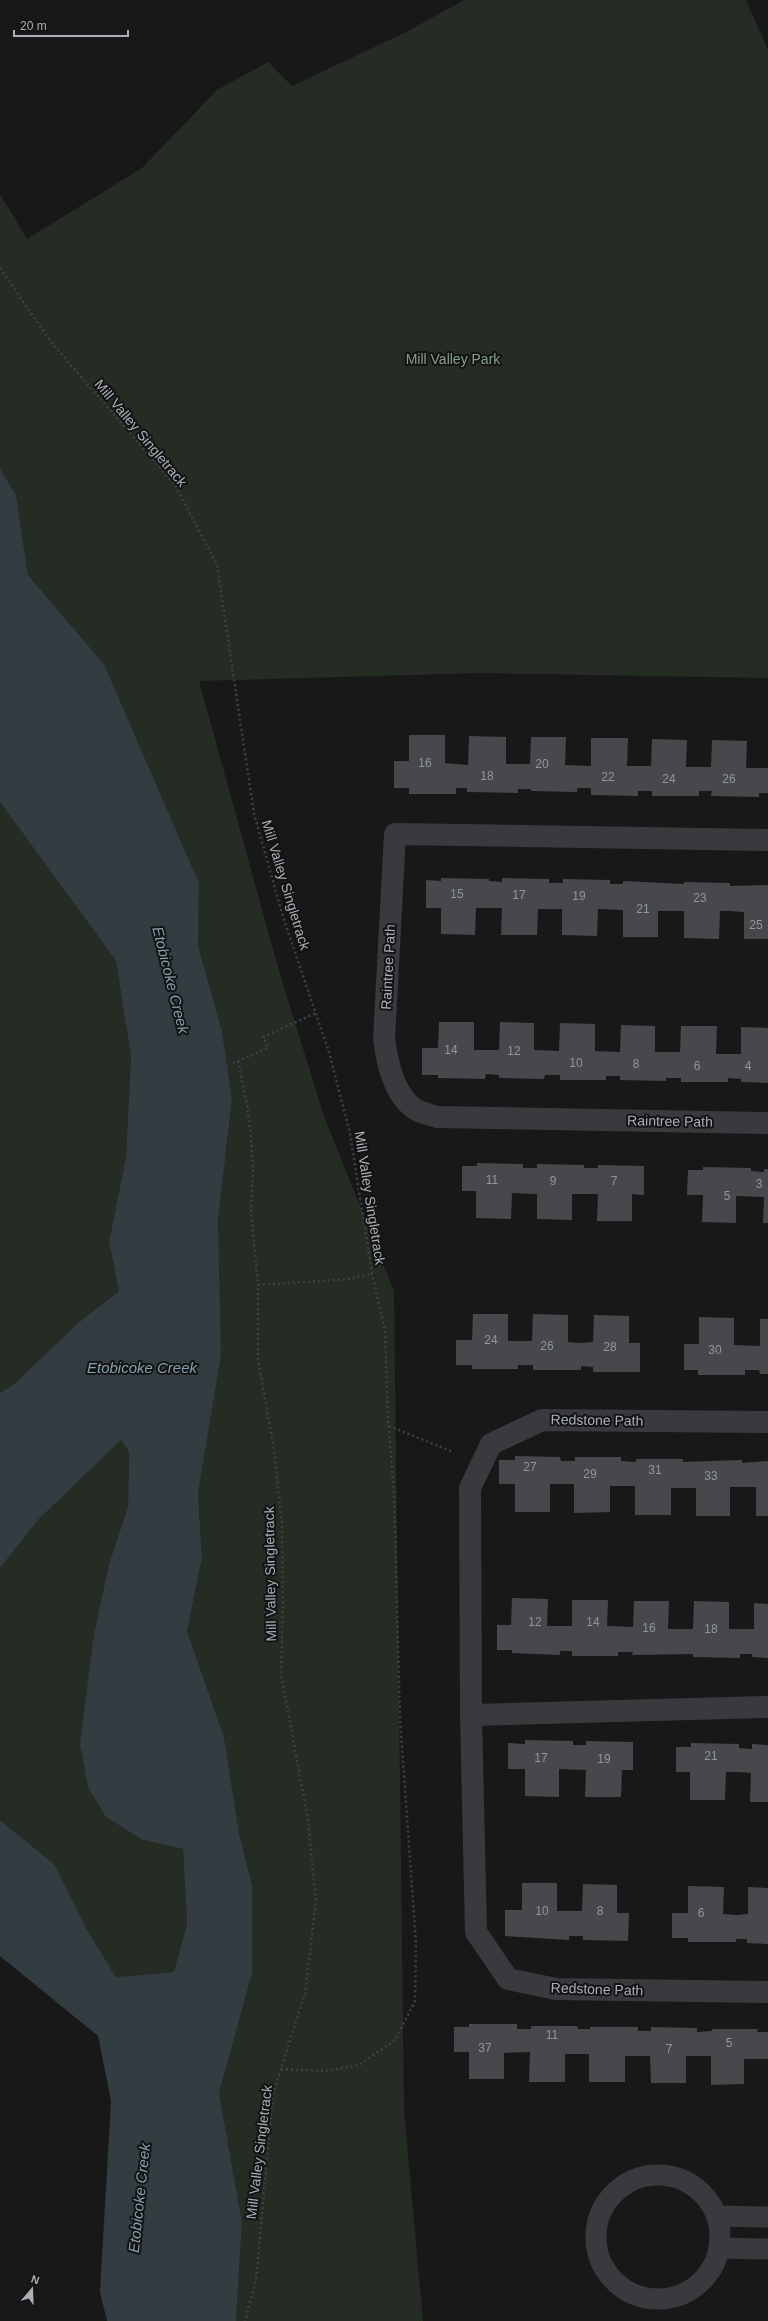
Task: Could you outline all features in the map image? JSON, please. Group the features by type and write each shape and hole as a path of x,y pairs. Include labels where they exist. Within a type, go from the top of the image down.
{"street":[{"name":"Raintree Path","path":"768,840 395,834 384,1039 387,1060 402,1096 411,1107 437,1117 768,1123"},
{"name":"Redstone Path","path":"768,1422 542,1420 491,1444 470,1488 471,1716 476,1932 508,1979 556,1989 768,1992"},
{"path":"471,1716 768,1707"}],"lane":[{"path":"664,2173 697,2187 719,2216 721,2248 705,2280 674,2299 637,2297 613,2280 608,2276 594,2242 602,2206 628,2180 664,2173"},
{"path":"719,2216 768,2217"},
{"path":"721,2248 768,2250"}],"path":[{"name":"Mill Valley Singletrack","path":"0,268 51,342 175,486 217,565 254,814 284,920 329,1052 350,1133 372,1274 349,1279 258,1285 258,1359 274,1450 282,1526 283,1601 280,1674 308,1819 316,1902 305,1993 273,2094 256,2280 245,2321"},
{"path":"233,1063 268,1048 263,1037 316,1014"},
{"path":"238,1061 251,1137 253,1172 251,1212 258,1285"},
{"path":"281,2069 326,2071 359,2065 395,2040 415,2001 416,1944 400,1719 394,1492 389,1426 385,1330 372,1274"},
{"path":"389,1426 440,1446 481,1465"}],"green space":[{"name":"Mill Valley Park","path":"464,0 746,0 768,50 768,678 480,673 199,681 279,971 324,1116 394,1291 404,2110 423,2321 236,2321 242,2222 219,2093 252,1974 252,1885 239,1833 224,1737 187,1631 202,1558 198,1492 218,1221 232,1099 222,1031 198,945 199,883 104,664 28,575 16,495 0,468 0,194 27,239 142,168 217,90 268,62 292,86 406,32"},
{"path":"0,802 116,961 131,1057 126,1157 109,1242 119,1291 78,1323 14,1384 0,1393"},
{"path":"121,1440 129,1452 128,1507 109,1564 94,1634 143,1840 183,1849 187,1924 175,1972 116,1977 86,1928 55,1865 0,1820 0,1568 39,1519"}],"water":[{"name":"Etobicoke Creek","path":"0,468 16,495 28,575 104,664 199,883 198,945 222,1031 232,1099 218,1221 221,1355 198,1492 202,1558 187,1631 224,1737 239,1833 252,1885 252,1974 219,2093 242,2222 236,2321 107,2321 100,2292 111,2101 98,2036 0,1956 0,1820 55,1865 86,1928 116,1977 174,1972 187,1924 183,1849 143,1840 106,1817 88,1787 80,1744 94,1634 109,1564 128,1507 129,1452 121,1440 39,1519 0,1568 0,1393 14,1384 78,1323 119,1291 109,1242 126,1157 131,1057 116,961 0,802"}],"building":[{"path":"409,735 445,735 445,763 468,765 469,736 506,737 506,764 530,764 531,737 566,737 565,765 591,766 591,738 628,738 627,766 651,766 652,739 687,740 686,767 711,767 712,740 747,741 746,768 768,768 768,793 759,793 759,797 711,796 712,791 699,791 699,796 652,796 652,791 638,791 638,796 591,795 591,788 577,788 577,792 531,791 531,789 518,789 518,793 467,792 467,788 456,788 456,794 409,794 409,788 394,788 394,761 409,761"},
{"path":"441,878 489,879 489,881 502,882 502,878 549,879 549,883 563,883 563,879 610,880 610,884 623,884 623,881 684,884 684,882 730,883 730,886 768,885 768,939 744,939 744,912 730,911 720,911 719,939 684,938 684,911 658,911 658,937 623,937 623,910 598,909 597,936 562,935 562,909 538,909 537,935 501,935 502,908 476,908 475,935 441,934 441,908 426,908 426,880 441,881"},
{"path":"439,1022 474,1022 474,1050 499,1050 500,1022 534,1023 534,1050 559,1051 560,1023 595,1024 595,1051 620,1052 621,1025 655,1026 655,1052 680,1052 681,1026 717,1026 716,1054 741,1054 741,1027 768,1028 768,1083 741,1082 741,1079 728,1078 728,1082 681,1082 681,1078 666,1078 666,1081 620,1080 620,1076 606,1076 606,1080 560,1080 560,1075 545,1075 544,1079 499,1078 499,1075 486,1074 485,1079 438,1078 438,1075 422,1075 422,1048 438,1048"},
{"path":"477,1163 523,1164 523,1168 537,1168 537,1164 584,1165 584,1168 598,1168 598,1165 644,1166 644,1195 632,1194 632,1221 597,1221 598,1194 572,1194 572,1220 537,1219 537,1194 512,1193 511,1219 476,1218 476,1191 462,1191 462,1166 477,1166"},
{"path":"703,1167 751,1168 751,1171 764,1172 764,1169 768,1169 768,1223 763,1223 764,1197 736,1196 736,1223 702,1222 703,1195 687,1195 688,1170 703,1170"},
{"path":"473,1314 508,1314 508,1341 532,1341 533,1314 568,1315 568,1342 581,1343 593,1342 594,1315 629,1316 629,1343 640,1343 640,1372 593,1372 593,1367 581,1366 581,1370 533,1370 533,1365 518,1365 518,1369 472,1369 472,1365 456,1365 456,1340 472,1340"},
{"path":"699,1317 734,1318 734,1345 760,1346 760,1319 768,1319 768,1374 760,1374 759,1370 745,1370 745,1375 698,1375 698,1370 684,1370 684,1344 699,1344"},
{"path":"515,1456 560,1457 561,1461 575,1461 575,1457 621,1457 621,1461 636,1462 636,1459 683,1459 683,1462 742,1460 742,1463 768,1461 768,1516 756,1516 756,1487 730,1487 730,1516 696,1516 696,1488 671,1488 671,1515 635,1515 635,1486 610,1486 610,1512 574,1513 574,1484 550,1484 550,1512 515,1512 515,1484 499,1484 499,1460 515,1460"},
{"path":"512,1598 548,1599 547,1626 572,1626 572,1600 608,1600 607,1626 633,1627 634,1601 669,1601 668,1629 693,1629 694,1601 729,1602 729,1629 754,1629 754,1603 768,1604 768,1658 752,1657 752,1654 740,1654 740,1658 693,1657 693,1654 632,1655 633,1652 618,1652 618,1656 572,1656 572,1651 560,1651 560,1655 512,1653 512,1650 497,1650 497,1625 511,1625"},
{"path":"525,1740 573,1741 573,1745 586,1745 586,1741 633,1742 633,1770 622,1770 621,1797 585,1797 586,1770 559,1769 559,1797 525,1796 525,1769 508,1769 508,1743 525,1744"},
{"path":"691,1743 739,1744 739,1748 752,1749 752,1744 768,1745 768,1802 750,1802 751,1773 739,1772 726,1772 725,1800 690,1800 690,1772 676,1772 676,1747 691,1747"},
{"path":"522,1883 557,1883 557,1911 582,1911 583,1884 617,1885 617,1913 629,1913 628,1941 583,1940 583,1936 569,1936 569,1940 505,1936 505,1910 522,1910"},
{"path":"688,1886 724,1887 723,1914 737,1915 748,1914 748,1887 768,1888 768,1944 747,1943 747,1939 736,1939 736,1942 688,1942 688,1938 672,1938 672,1913 688,1913"},
{"path":"469,2024 517,2024 517,2029 531,2029 531,2026 577,2026 578,2029 590,2029 590,2027 638,2027 638,2031 651,2031 651,2027 697,2028 697,2032 712,2031 712,2029 758,2029 757,2032 768,2032 768,2059 744,2059 744,2084 711,2085 711,2056 686,2056 686,2083 651,2083 650,2056 625,2056 625,2082 589,2082 589,2054 565,2054 565,2082 529,2082 530,2052 504,2053 504,2079 469,2079 469,2052 454,2052 454,2027 469,2027"}]}
